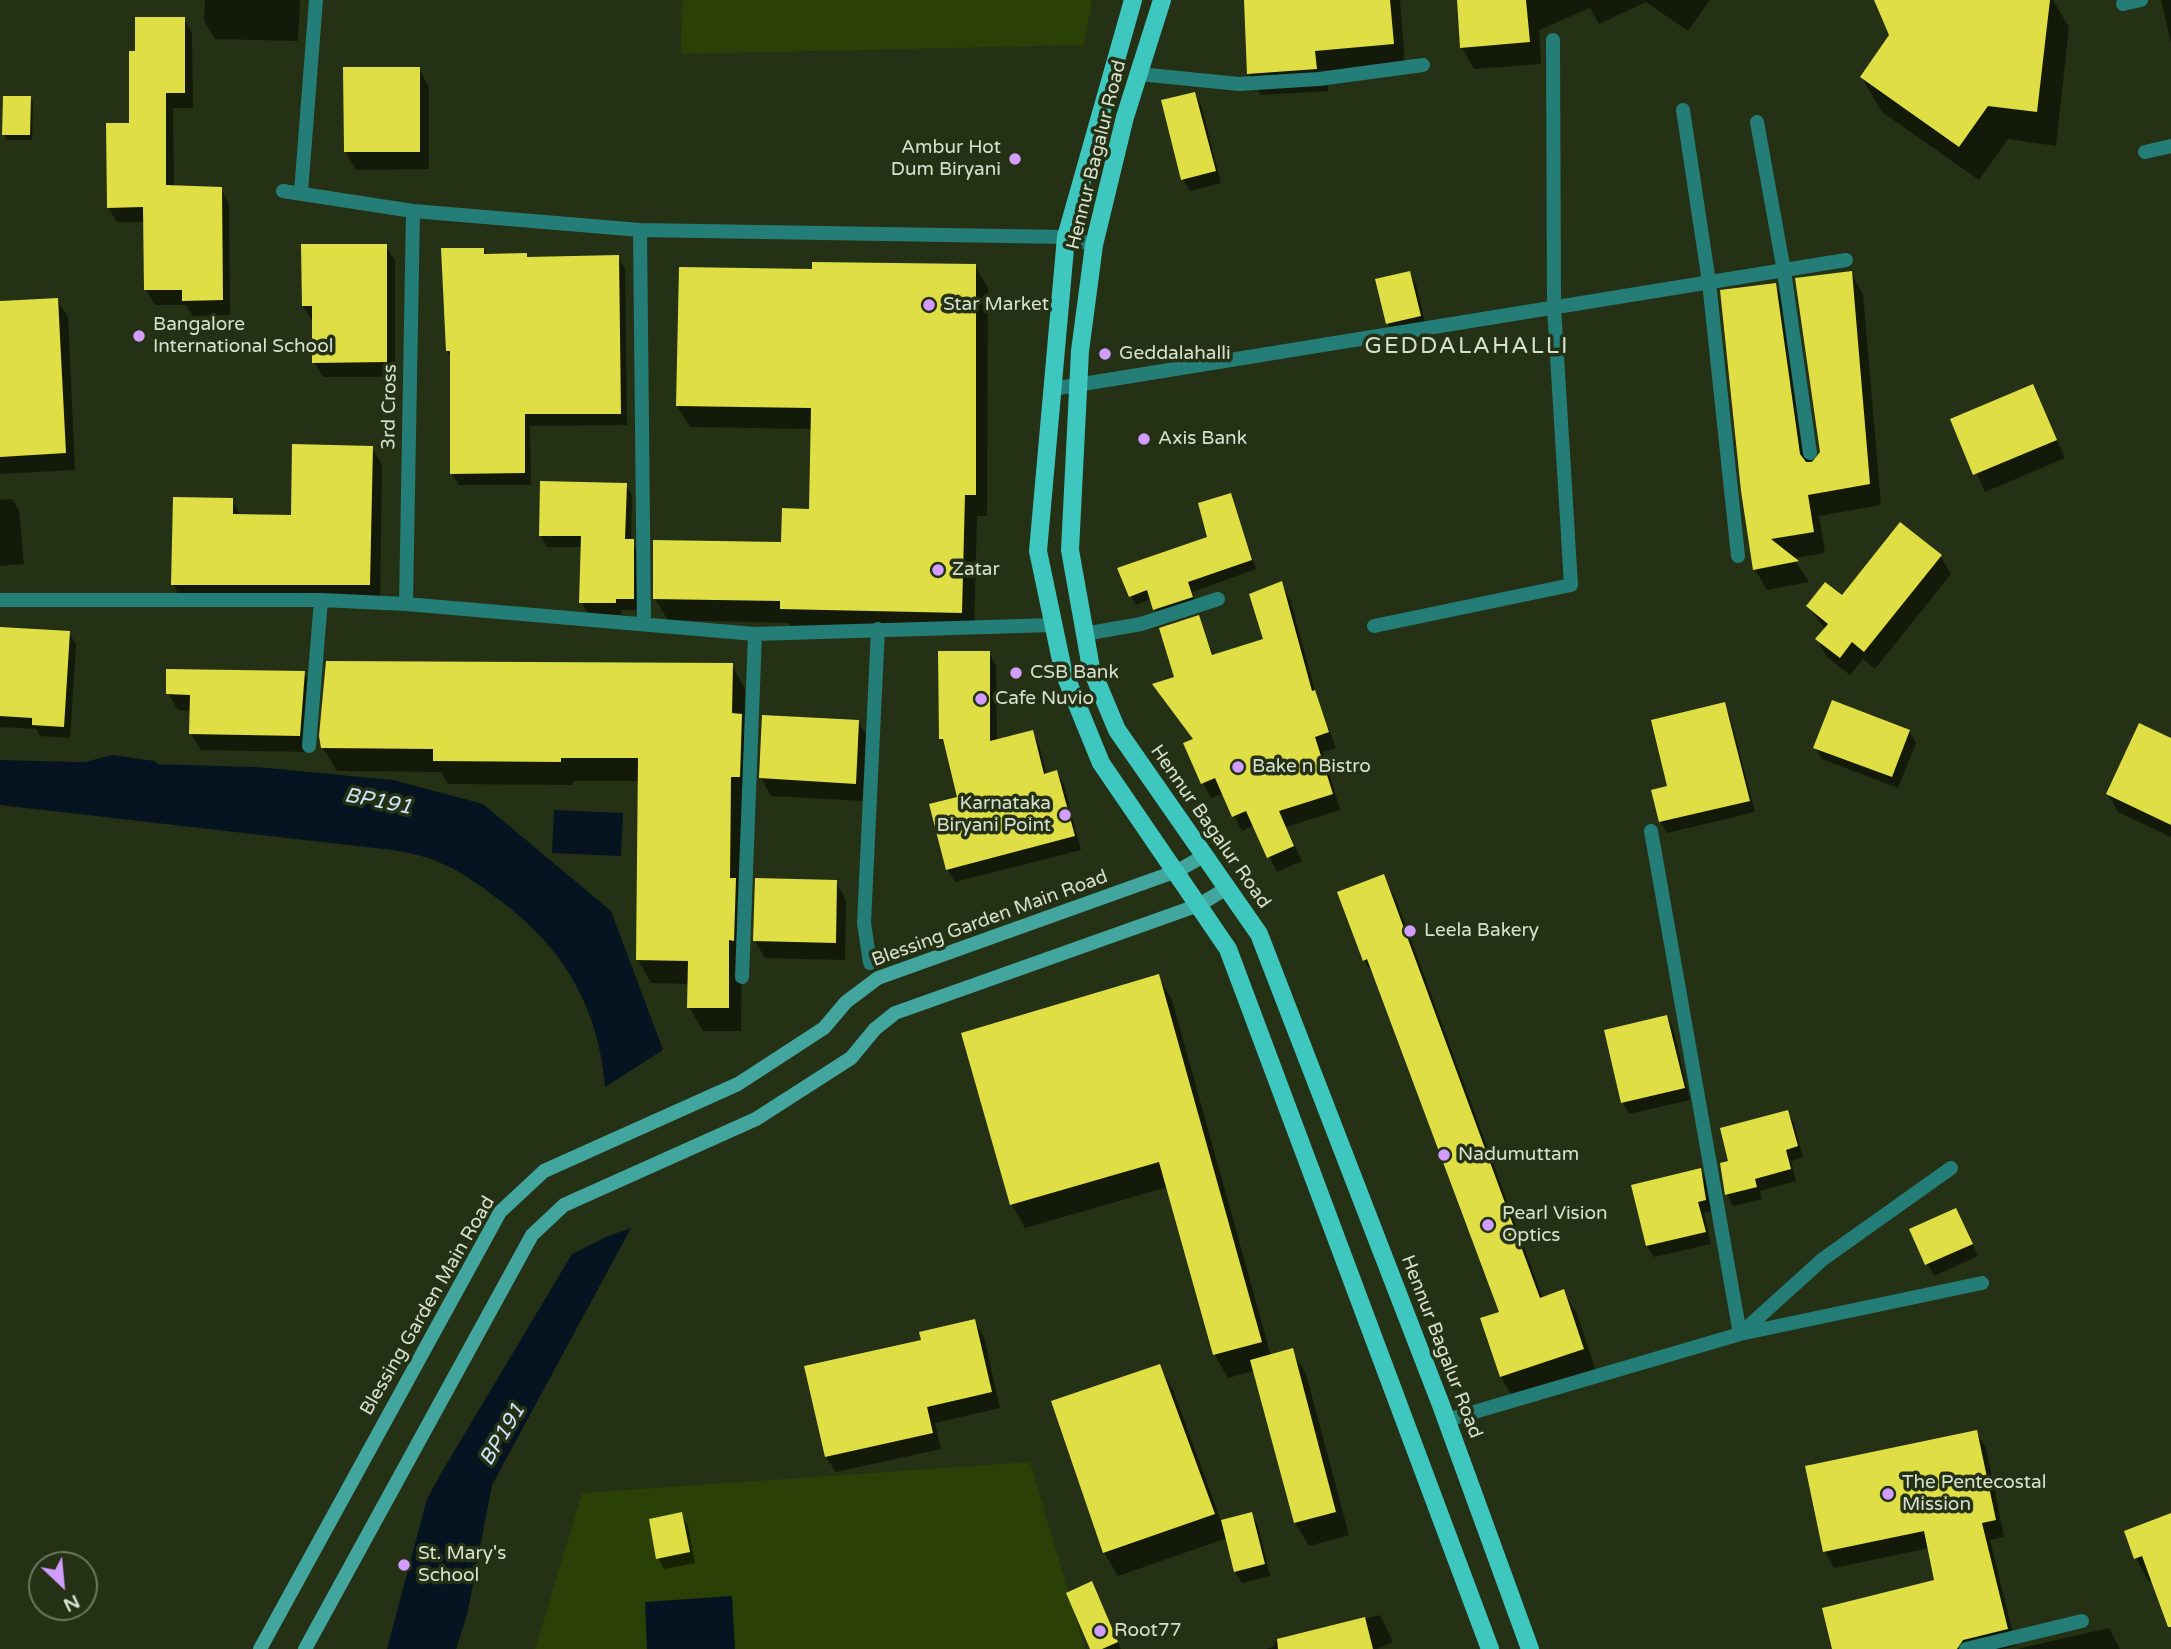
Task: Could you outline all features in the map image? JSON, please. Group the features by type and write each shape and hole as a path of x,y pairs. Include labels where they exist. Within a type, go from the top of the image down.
{"main road":[{"name":"Hennur Bagalur Road","path":"1133,0 1066,237 1038,551 1063,670 1101,763 1228,949 1490,1649"},
{"name":"Hennur Bagalur Road","path":"1162,0 1125,117 1094,244 1078,385 1070,550 1091,668 1117,730 1259,934 1447,1420 1530,1649"},
{"name":"Blessing Garden Main Road","path":"260,1649 500,1212 544,1171 748,1077 824,1028 846,1002 878,978 1177,872 1205,856"},
{"path":"305,1649 532,1235 565,1205 757,1119 851,1058 875,1029 895,1013 1199,905 1227,888"}],"street":[{"path":"301,192 316,0"},
{"path":"2123,4 2141,0"},
{"path":"1374,626 1572,585 1554,307 1553,40"},
{"path":"1139,74 1239,84 1319,79 1423,65"},
{"path":"1683,110 1709,282 1738,556"},
{"path":"1757,122 1784,271 1810,453"},
{"path":"2146,152 2171,146"},
{"path":"283,191 413,211 640,230 1066,237 1094,244"},
{"name":"3rd Cross","path":"406,604 413,211"},
{"path":"640,230 644,623"},
{"path":"1052,389 1846,260"},
{"path":"1084,634 1141,624 1218,599"},
{"path":"0,600 321,600 406,604 755,634 1054,625"},
{"path":"309,746 321,600"},
{"path":"870,963 864,923 878,629"},
{"path":"743,977 755,634"},
{"path":"1651,831 1740,1334"},
{"path":"1740,1334 1823,1259 1951,1168"},
{"path":"1447,1420 1740,1334 1982,1283"},
{"path":"1966,1649 2082,1621"}],"green space":[{"path":"682,0 1092,0 1084,45 681,54"},
{"path":"1030,1462 1085,1649 535,1649 582,1493"}],"water":[{"path":"0,760 256,767 393,780 483,804 611,911 663,1050 605,1087 595,1031 586,1006 560,960 524,920 502,902 476,883 438,862 392,850 0,805"},
{"path":"554,810 623,813 621,856 552,853"},
{"path":"631,1228 492,1485 467,1615 456,1649 387,1649 427,1499 440,1475 572,1254"},
{"path":"732,1596 735,1649 647,1649 645,1602"}],"building":[{"path":"1244,0 1390,0 1394,44 1315,51 1317,69 1247,74"},
{"path":"1457,0 1526,0 1530,42 1460,48"},
{"path":"1874,0 2050,0 2037,112 1988,106 1959,147 1860,77 1889,35"},
{"path":"135,17 185,17 185,93 166,93 166,185 222,187 223,300 182,301 182,290 144,290 143,207 107,208 106,123 129,123 129,51 135,51"},
{"path":"343,67 420,67 420,152 344,152"},
{"path":"1195,92 1216,171 1181,180 1161,100"},
{"path":"3,96 31,96 30,135 2,135"},
{"path":"301,244 387,244 387,362 312,363 312,306 302,306"},
{"path":"441,248 484,248 484,254 527,253 527,257 619,255 621,414 525,414 525,473 450,474 450,351 446,351"},
{"path":"812,262 976,264 976,495 965,495 962,613 780,609 780,601 653,599 653,540 781,542 782,508 809,509 811,408 676,406 679,267 812,269"},
{"path":"1410,271 1421,316 1386,324 1375,279"},
{"path":"1852,271 1870,484 1808,495 1814,532 1771,539 1799,561 1753,570 1741,491 1720,290 1776,283 1800,454 1806,462 1812,462 1820,452 1795,278"},
{"path":"58,298 66,453 0,457 0,301"},
{"path":"2033,384 2057,440 1973,475 1950,419"},
{"path":"292,444 373,446 370,585 171,585 173,497 233,498 233,514 291,515"},
{"path":"540,481 627,483 625,539 634,539 634,599 616,599 616,603 579,603 581,536 539,536"},
{"path":"1231,493 1252,560 1188,582 1193,597 1153,610 1147,590 1129,597 1117,568 1207,537 1198,503"},
{"path":"1900,522 1942,555 1864,652 1852,642 1840,658 1815,639 1828,624 1806,606 1825,582 1842,595"},
{"path":"1282,581 1312,691 1315,690 1329,732 1315,737 1333,794 1279,811 1294,846 1267,858 1246,811 1232,817 1215,778 1201,784 1183,743 1193,739 1152,684 1174,677 1159,628 1199,615 1212,655 1263,639 1249,594"},
{"path":"0,627 70,631 64,727 32,725 32,718 0,716"},
{"path":"938,651 990,651 990,741 1033,730 1044,774 1057,770 1075,836 946,870 929,804 957,797 943,739 939,739"},
{"path":"326,661 733,663 732,713 742,714 740,777 731,777 730,878 736,878 734,941 729,940 729,1008 687,1008 688,961 636,960 638,758 561,758 561,762 433,761 433,749 321,748 319,736"},
{"path":"166,669 305,671 300,736 189,734 190,695 166,694"},
{"path":"1832,700 1910,730 1892,777 1813,748"},
{"path":"1725,702 1750,801 1659,822 1651,790 1667,786 1651,720"},
{"path":"762,715 859,720 856,784 759,778"},
{"path":"2139,723 2171,738 2171,825 2106,794"},
{"path":"1384,874 1540,1298 1564,1289 1584,1349 1500,1377 1480,1318 1499,1312 1367,959 1363,961 1337,892"},
{"path":"755,878 837,880 836,943 753,941"},
{"path":"1159,974 1262,1342 1213,1355 1159,1162 1010,1205 961,1033"},
{"path":"1667,1015 1685,1088 1621,1103 1604,1030"},
{"path":"1788,1110 1798,1146 1786,1150 1791,1169 1755,1179 1757,1187 1725,1195 1720,1163 1728,1161 1720,1128"},
{"path":"1701,1168 1706,1200 1698,1202 1706,1232 1646,1246 1631,1185"},
{"path":"1956,1208 1973,1244 1925,1265 1909,1229"},
{"path":"975,1319 992,1392 927,1407 933,1433 825,1457 804,1366 921,1340 919,1332"},
{"path":"1293,1348 1336,1512 1294,1523 1250,1360"},
{"path":"1160,1364 1215,1514 1103,1553 1051,1401"},
{"path":"1977,1430 1996,1520 1982,1523 2008,1629 1963,1640 1957,1649 1832,1649 1822,1608 1934,1580 1924,1531 1823,1552 1805,1466"},
{"path":"682,1512 690,1552 656,1559 649,1519"},
{"path":"1252,1512 1265,1564 1234,1572 1221,1520"},
{"path":"2171,1513 2171,1627 2168,1627 2142,1556 2134,1559 2124,1531"},
{"path":"1092,1581 1118,1642 1102,1649 1090,1649 1066,1593"},
{"path":"1365,1617 1373,1649 1278,1649 1277,1639"}],"waterway":[{"name":"BP191","path":"89,766 113,760 153,766"}],"place":[{"name":"Ambur Hot Dum Biryani","path":"1015,159"},
{"name":"Star Market","path":"929,305"},
{"name":"Bangalore International School","path":"139,336"},
{"name":"Geddalahalli","path":"1105,354"},
{"name":"Axis Bank","path":"1144,439"},
{"name":"Zatar","path":"938,570"},
{"name":"CSB Bank","path":"1016,673"},
{"name":"Cafe Nuvio","path":"981,699"},
{"name":"Bake n Bistro","path":"1238,767"},
{"name":"Karnataka Biryani Point","path":"1065,815"},
{"name":"Leela Bakery","path":"1410,931"},
{"name":"Nadumuttam","path":"1444,1155"},
{"name":"Pearl Vision Optics","path":"1488,1225"},
{"name":"The Pentecostal Mission","path":"1888,1494"},
{"name":"St. Mary's School","path":"404,1565"},
{"name":"Root77","path":"1100,1631"}],"district":[{"name":"GEDDALAHALLI","path":"1467,347"}]}
